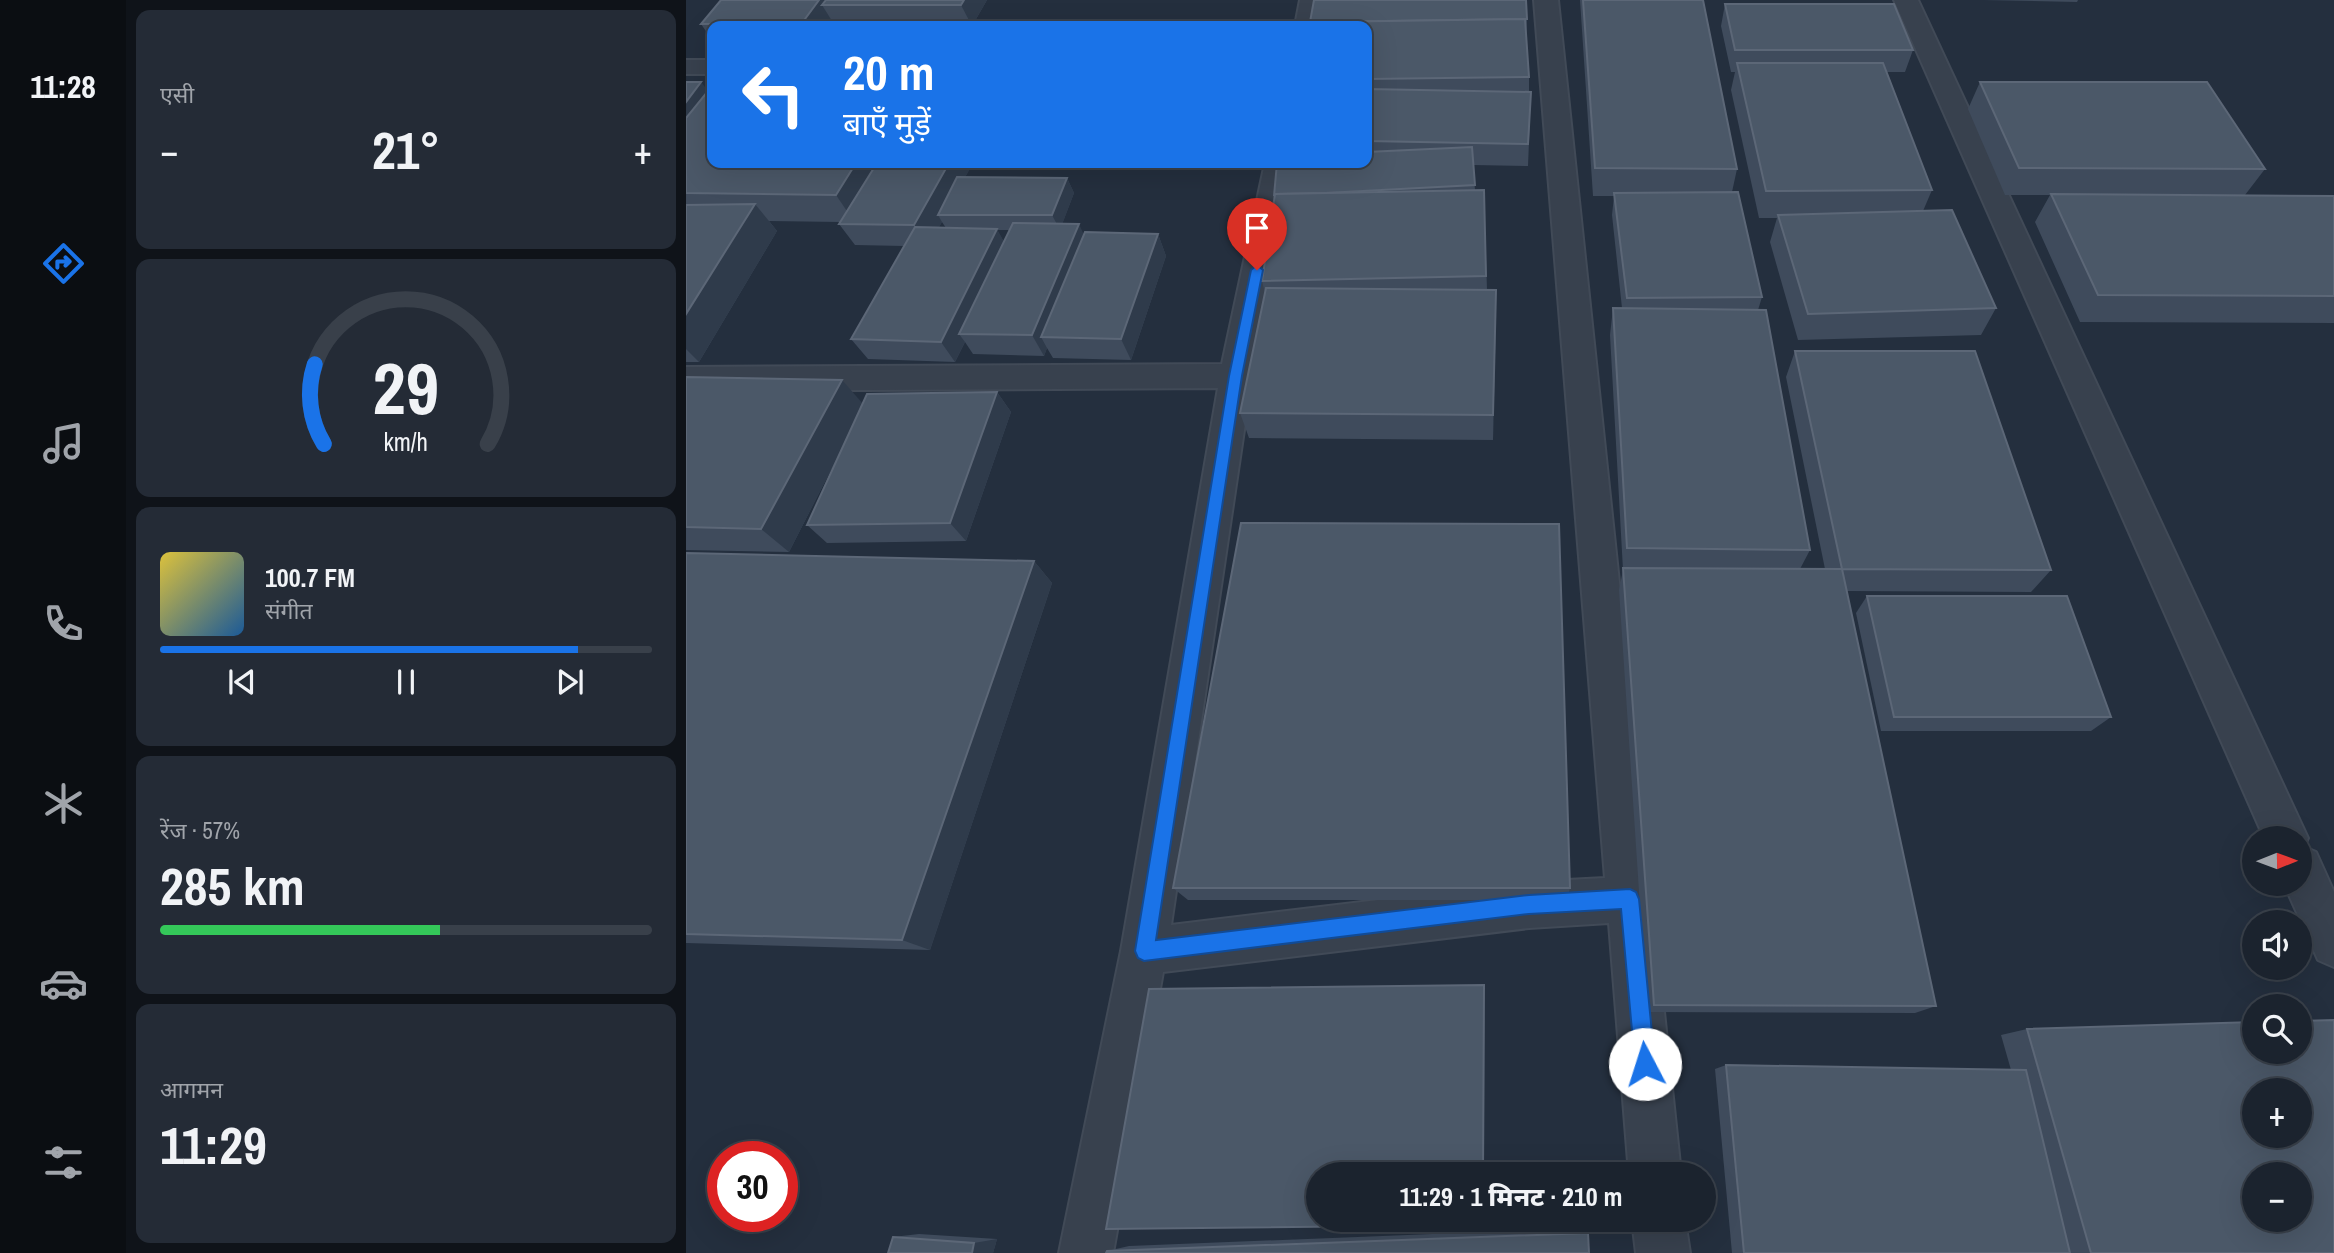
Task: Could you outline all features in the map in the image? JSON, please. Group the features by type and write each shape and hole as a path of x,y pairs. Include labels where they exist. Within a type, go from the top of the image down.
{"street":[{"path":"1308,21 1312,0"},
{"path":"1546,0 1654,1162"},
{"path":"1906,0 2281,826"},
{"path":"686,67 707,67"},
{"path":"1086,1253 1144,951 1236,376 1278,168"},
{"path":"686,379 1236,376"},
{"path":"2312,895 2334,944"},
{"path":"1144,951 1529,905 1630,899"},
{"path":"1660,1232 1662,1253"}],"building":[{"path":"721,0 819,0 803,21 707,21 707,24 701,24"},
{"path":"826,0 964,0 961,5 822,5"},
{"path":"1314,0 1526,0 1527,19 1310,21"},
{"path":"1583,0 1703,0 1737,169 1595,168"},
{"path":"1725,4 1894,4 1913,50 1735,50"},
{"path":"1525,19 1529,77 1372,79 1372,21"},
{"path":"1737,63 1883,63 1932,190 1766,191"},
{"path":"686,82 701,82 686,102"},
{"path":"1980,82 2207,82 2265,169 2019,168"},
{"path":"1372,89 1531,92 1528,144 1372,141"},
{"path":"707,92 707,168 853,168 836,195 686,193 686,118"},
{"path":"1472,147 1475,185 1274,196 1277,168 1372,168 1372,152"},
{"path":"874,168 946,168 914,225 839,224"},
{"path":"957,177 1067,178 1052,215 938,215"},
{"path":"1484,190 1486,276 1262,281 1275,194"},
{"path":"1738,192 1762,297 1627,298 1614,193"},
{"path":"2051,194 2334,196 2334,296 2098,295"},
{"path":"755,204 686,314 686,205"},
{"path":"1952,210 1996,308 1808,314 1778,215"},
{"path":"1013,223 1079,224 1032,335 959,334"},
{"path":"915,227 997,229 941,342 851,339"},
{"path":"1085,232 1158,234 1121,339 1041,337"},
{"path":"1266,288 1496,290 1493,415 1240,413"},
{"path":"1613,308 1766,310 1810,550 1627,548"},
{"path":"1795,351 1975,351 2051,570 1842,569"},
{"path":"686,377 842,380 761,529 686,527"},
{"path":"997,392 950,523 807,525 867,394"},
{"path":"1241,523 1559,524 1570,888 1173,888"},
{"path":"686,553 1034,561 902,940 686,934"},
{"path":"1623,568 1842,569 1936,1006 1654,1005"},
{"path":"1867,596 2067,596 2111,717 1894,717"},
{"path":"1484,985 1483,1162 1306,1162 1306,1227 1106,1229 1149,989"},
{"path":"2334,1020 2334,1253 2091,1253 2027,1029 2242,1022 2242,1064 2312,1064 2312,1021"},
{"path":"1726,1065 2026,1070 2070,1253 1744,1253"},
{"path":"1588,1233 1589,1253 1106,1253 1107,1251"},
{"path":"893,1237 974,1243 972,1253 888,1253"}],"route":[{"path":"1257,270 1236,376 1144,951 1529,905 1630,899 1645,1064"}]}
